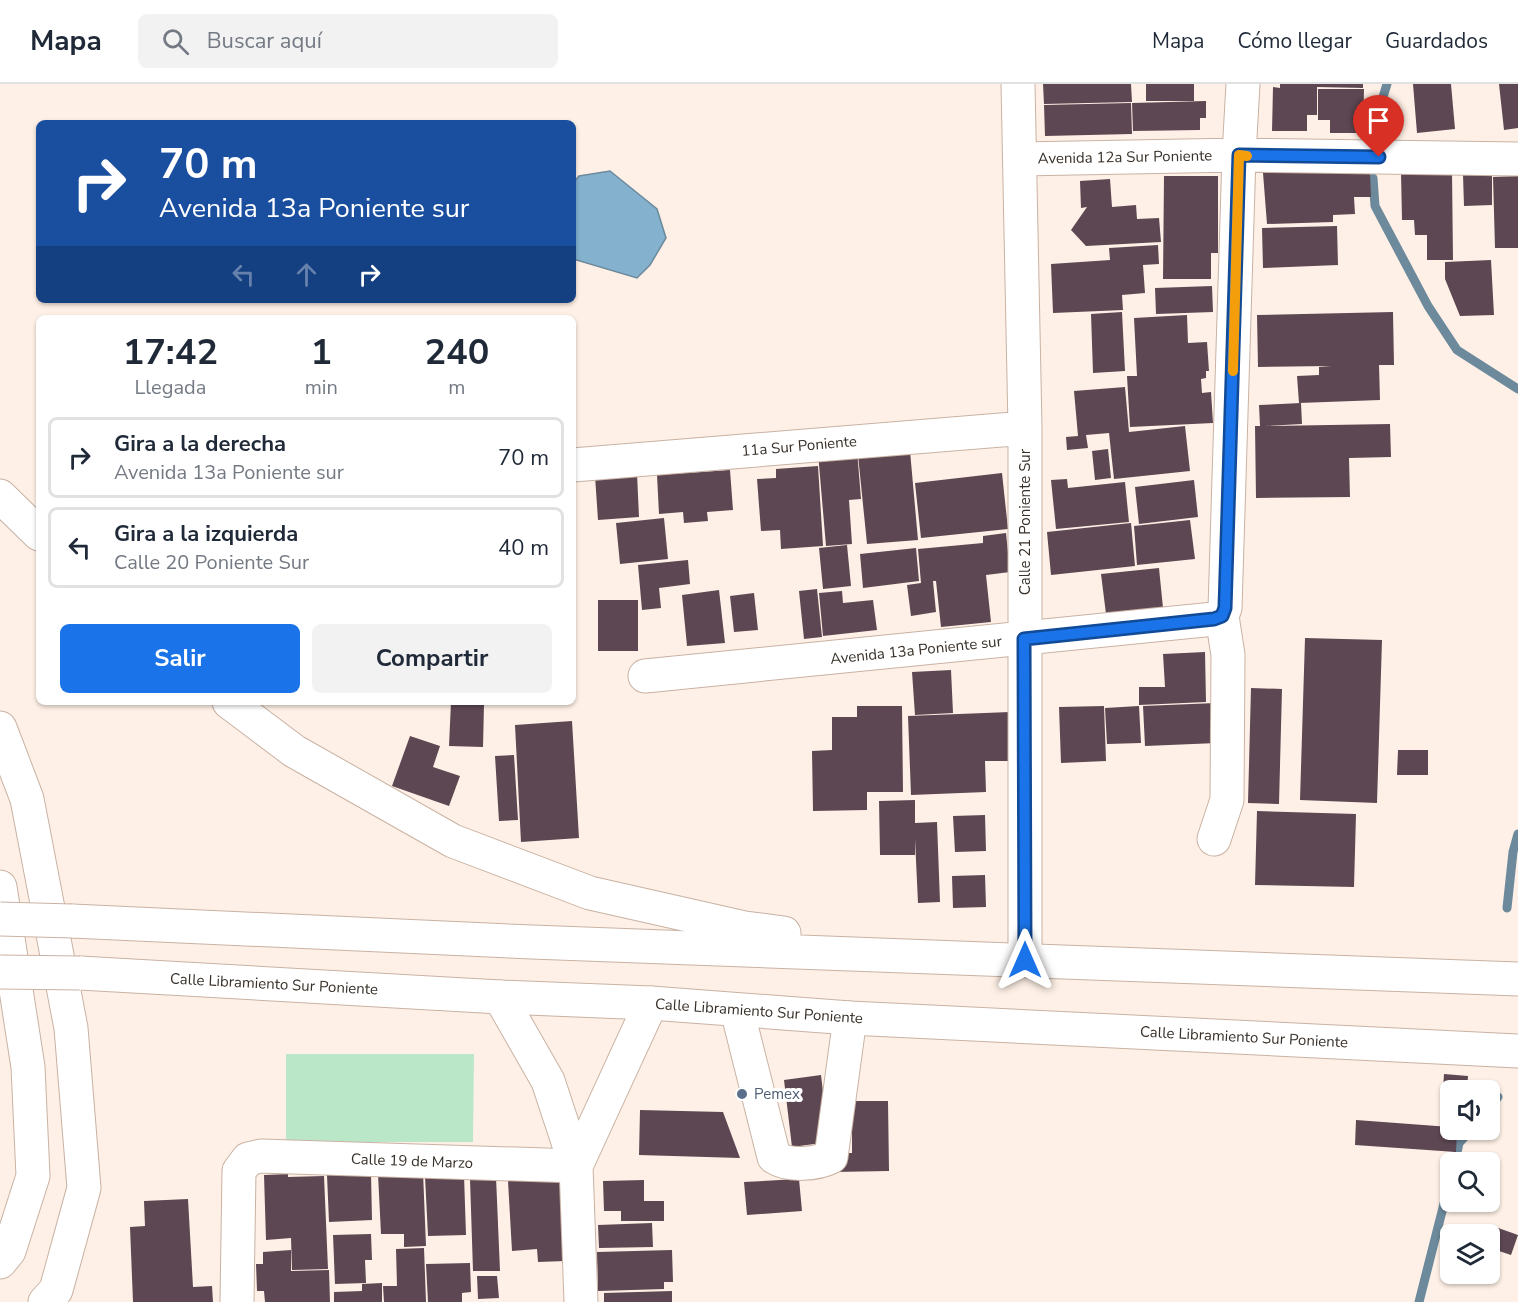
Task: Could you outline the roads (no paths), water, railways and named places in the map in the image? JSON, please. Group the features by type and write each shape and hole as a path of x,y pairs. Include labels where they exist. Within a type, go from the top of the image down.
{"main road":[{"name":"Calle 21 Poniente Sur","path":"1011,960 1024,639 1025,428 1018,84"},
{"path":"1214,839 1227,800 1228,655 1222,616 1226,597 1243,84"},
{"name":"Avenida 12a Sur Poniente","path":"1020,159 1239,155 1518,159"},
{"name":"11a Sur Poniente","path":"576,465 1025,428"},
{"path":"0,496 36,531"},
{"name":"Avenida 13a Poniente sur","path":"645,676 1024,639 1214,619 1222,616"},
{"path":"233,705 294,751 453,841 590,893 745,928 1011,960"},
{"path":"0,728 27,799 71,1028 84,1188 56,1290 45,1302"},
{"path":"0,887 28,1067 33,1176 9,1251 0,1262"},
{"path":"0,919 520,942 1518,979"},
{"name":"Calle Libramiento Sur Poniente","path":"0,972 80,973 500,997 651,1003 850,1018 1518,1051"},
{"path":"500,997 548,1082 576,1166 581,1302"},
{"path":"576,1166 651,1003"},
{"path":"737,1010 774,1157 781,1162 820,1162 831,1157 850,1018"},
{"name":"Calle 19 de Marzo","path":"237,1302 239,1171 248,1159 261,1156 576,1166"}],"water":[{"path":"610,171 657,209 666,238 650,265 637,278 576,260 576,180 579,176"}],"waterway":[{"path":"1372,133 1387,84"},
{"path":"1373,178 1375,206 1428,306 1457,350 1518,389"},
{"path":"1507,908 1513,852 1518,834"},
{"path":"1457,1152 1462,1140"},
{"path":"1419,1302 1442,1212"}],"place":[{"name":"Pemex","path":"742,1094"}]}
